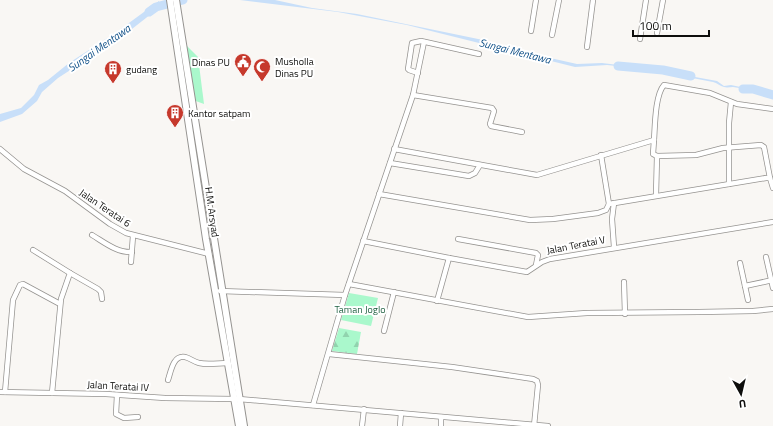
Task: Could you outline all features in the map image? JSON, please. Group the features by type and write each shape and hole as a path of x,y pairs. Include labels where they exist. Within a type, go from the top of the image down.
{"street":[{"name":"H.M. Arsyad","path":"170,0 174,8 216,247 219,291 228,363 244,426"},
{"name":"H.M. Arsyad","path":"176,0 174,8 190,139 209,254 219,291 237,399 239,426"},
{"path":"531,31 536,0"},
{"path":"552,35 559,0"},
{"path":"587,47 593,0"},
{"path":"640,39 646,0"},
{"path":"657,32 663,0"},
{"path":"418,73 408,69 412,43 416,41 479,54"},
{"path":"313,405 345,295 413,95 424,42"},
{"path":"773,109 731,102 710,93 664,85 660,92 656,111 653,154 657,156 696,155 729,148 763,146 766,152 773,188"},
{"path":"413,95 492,108 494,111 490,124 491,126 522,132"},
{"path":"729,184 729,123 731,102"},
{"path":"394,149 537,175 654,140"},
{"name":"Jalan Teratai 6","path":"1,150 24,169 65,191 110,224 133,236 209,254"},
{"path":"601,155 611,203 614,247"},
{"path":"656,195 657,156"},
{"path":"390,163 469,176 475,174 480,165"},
{"path":"379,194 535,220 601,213 606,210 611,203 770,178"},
{"name":"Jalan Teratai V","path":"363,241 527,272 536,265 550,259 614,247 773,222"},
{"path":"92,235 113,248 126,252 132,252"},
{"path":"131,262 133,236"},
{"path":"458,239 536,253 538,255 536,265"},
{"path":"32,250 98,289 101,292 102,299"},
{"path":"766,257 773,288"},
{"path":"437,301 449,258"},
{"path":"740,263 748,300"},
{"path":"52,393 60,304 70,272"},
{"path":"745,286 772,280"},
{"path":"624,282 625,314"},
{"path":"3,392 13,300 20,286 23,284 60,304"},
{"path":"349,284 528,317 587,313 625,314 752,311 773,308"},
{"path":"219,291 345,295"},
{"path":"384,331 394,292"},
{"path":"329,354 452,367 533,379 537,381 538,385 534,425"},
{"path":"168,380 174,361 179,357 185,357 194,362 206,364 228,363"},
{"name":"Jalan Teratai IV","path":"3,392 237,399 548,426"},
{"path":"117,395 116,414 124,418 138,417"},
{"path":"362,426 364,409"},
{"path":"400,426 401,413"},
{"path":"441,416 441,426"}],"green space":[{"path":"185,44 198,57 204,104 193,100"},
{"name":"Taman Joglo","path":"349,293 378,298 371,326 341,320"},
{"path":"339,328 361,332 357,354 332,351"}],"water":[{"name":"Sungai Mentawa","path":"240,0 275,0 312,8 357,14 483,40 497,46 577,64 602,63 659,70 663,69 673,73 717,81 724,86 731,85 773,94 773,96 733,87 725,87 713,82 645,69 607,65 575,67 407,25 338,12"},
{"name":"Sungai Mentawa","path":"159,1 160,7 123,36 58,78 42,92 37,101 22,114 0,122 0,114 21,108 34,95 39,85"}],"waterway":[{"name":"Sungai Mentawa","path":"149,12 156,7 183,0"},
{"name":"Sungai Mentawa","path":"618,66 663,70 691,76"},
{"name":"Sungai Mentawa","path":"743,89 753,89 773,95"}],"place":[{"name":"Dinas PU","path":"243,77"},
{"name":"Musholla Dinas PU","path":"262,82"},
{"name":"gudang","path":"113,84"},
{"name":"Kantor satpam","path":"175,128"}]}
